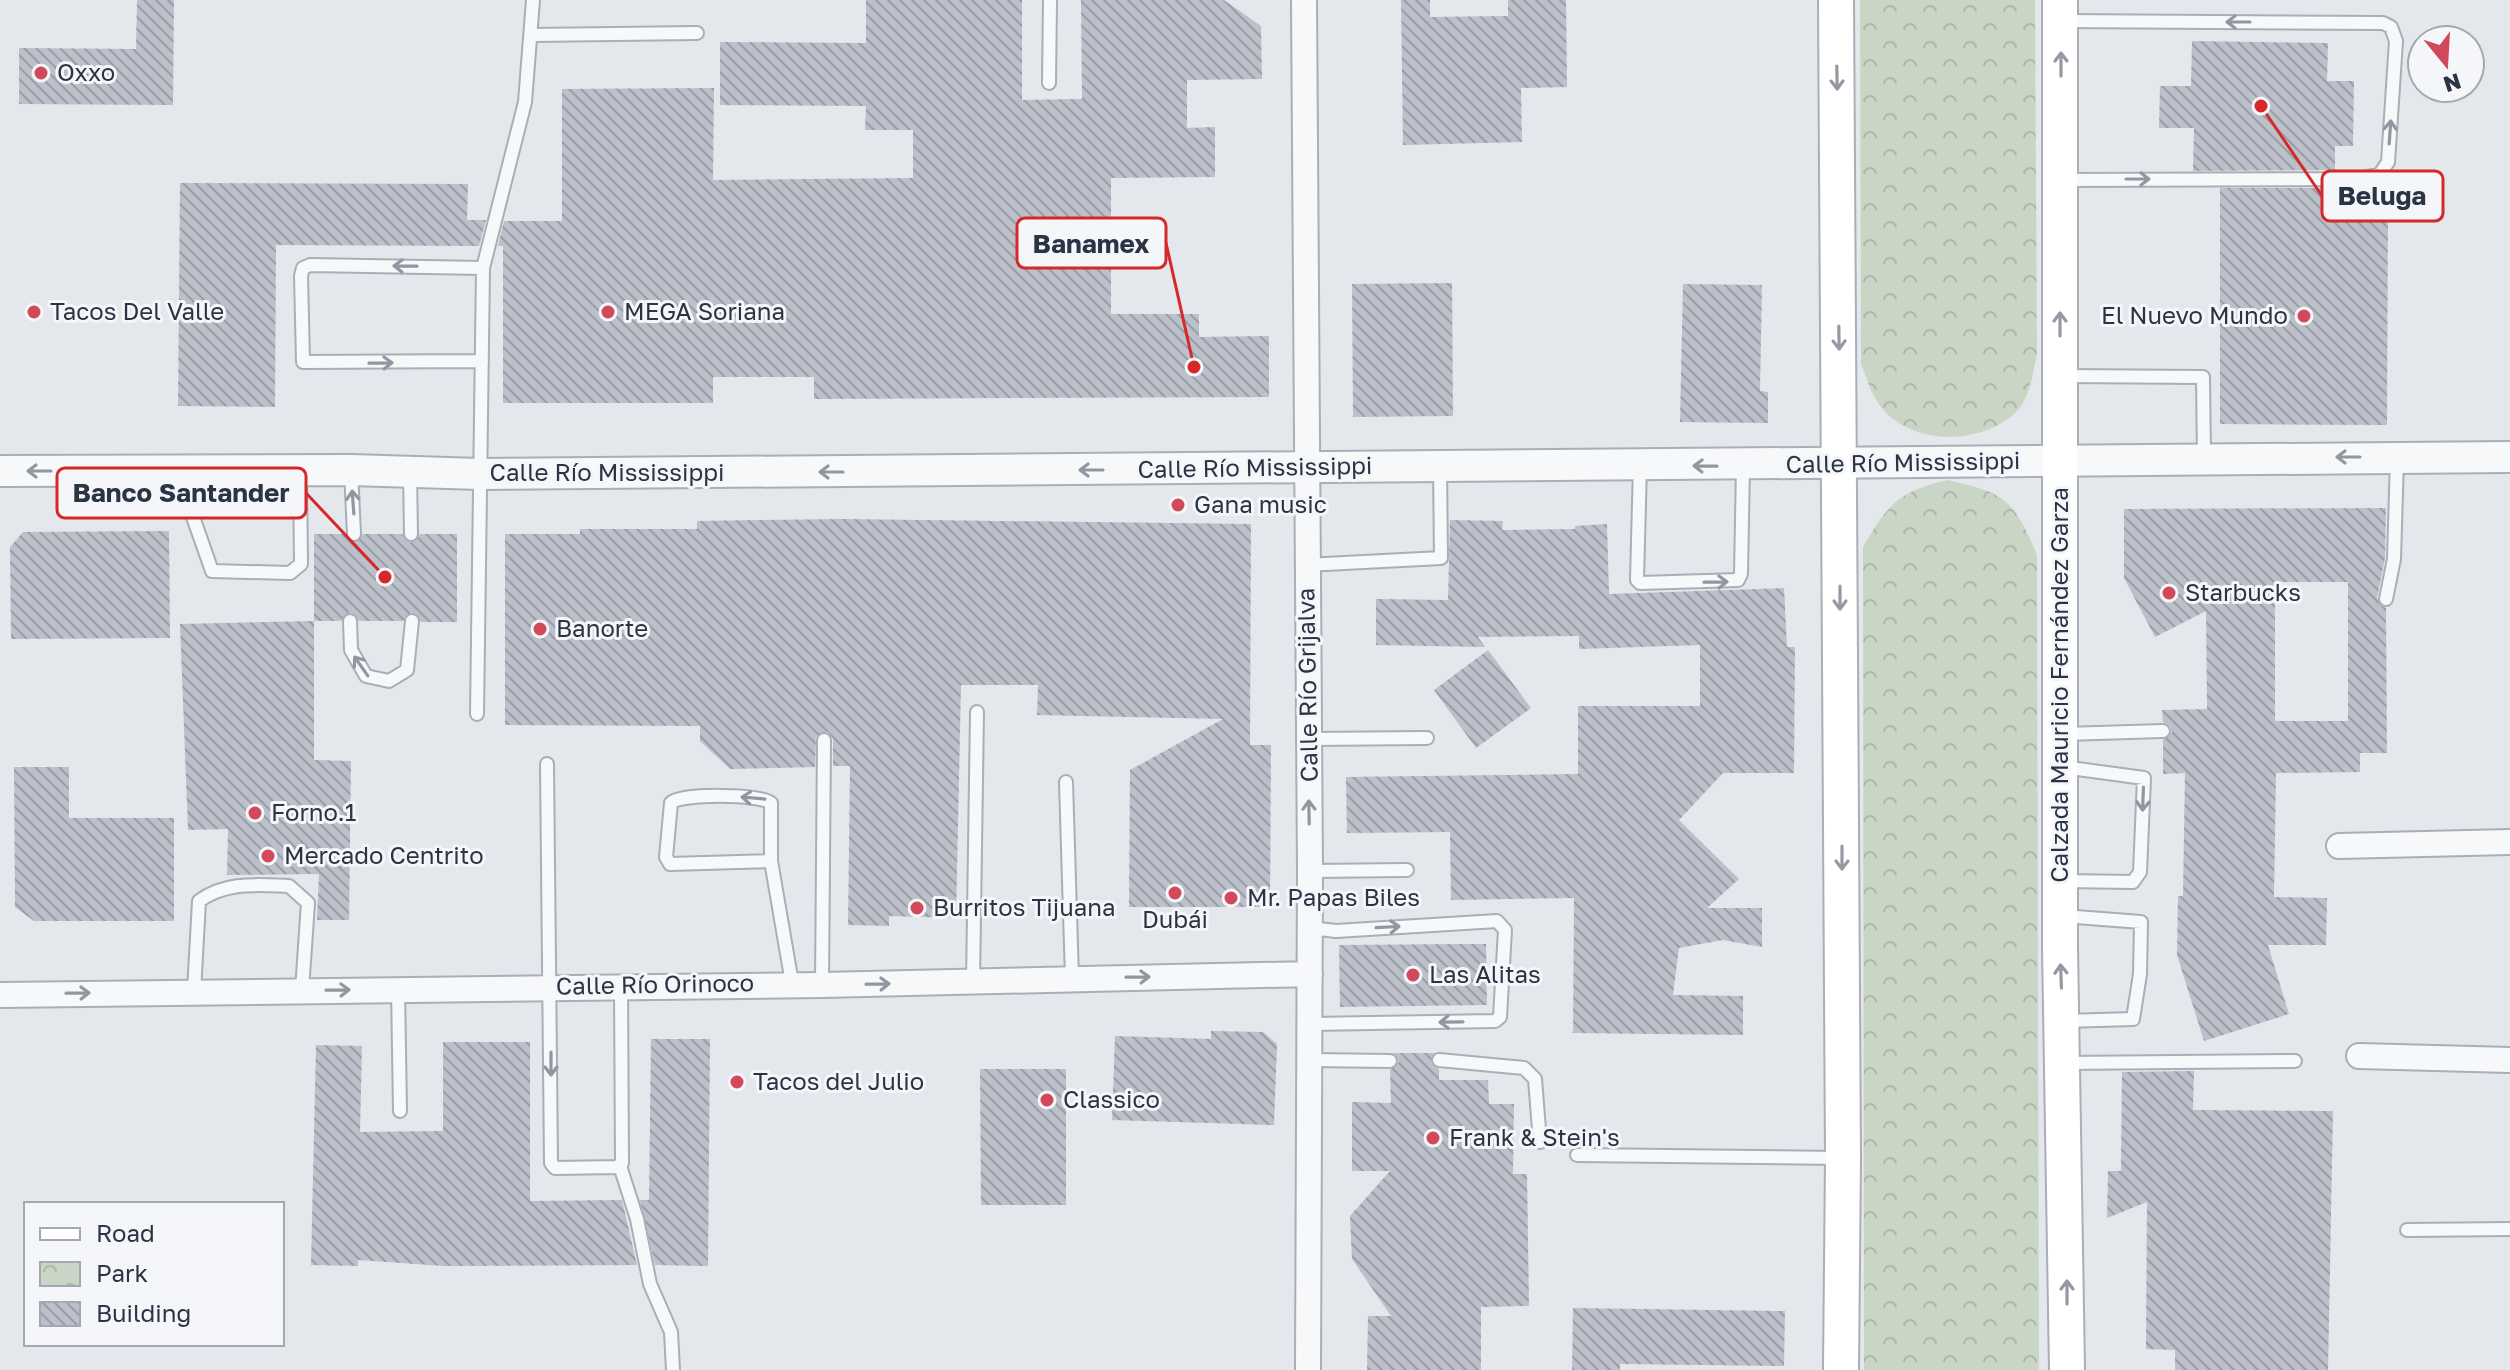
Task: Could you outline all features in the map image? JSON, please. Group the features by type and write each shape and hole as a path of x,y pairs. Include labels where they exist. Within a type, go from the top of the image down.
{"main road":[{"path":"1836,0 1843,1158 1841,1370"},
{"name":"Calzada Mauricio Fernández Garza","path":"2060,11 2060,916 2067,1370"}],"street":[{"name":"Calle Río Grijalva","path":"1304,0 1309,469 1306,565 1310,871 1308,1370"},
{"name":"Calle Río Mississippi","path":"0,471 351,470 480,474 1309,469 1440,464 1743,466 1839,462 2510,457"},
{"path":"2339,846 2510,842"},
{"name":"Calle Río Orinoco","path":"0,995 822,985 1310,974"},
{"path":"2359,1056 2510,1060"}],"lane":[{"path":"477,714 483,268 525,102 533,0"},
{"path":"1049,83 1050,0"},
{"path":"2060,11 2383,23 2391,27 2396,41 2388,162 2380,174 2360,179 2060,180"},
{"path":"531,35 697,33"},
{"path":"482,361 303,362 301,276 303,268 310,265 483,268"},
{"path":"2059,376 2203,377 2204,458"},
{"path":"2386,599 2394,559 2397,457"},
{"path":"1306,565 1441,558 1440,464"},
{"path":"1640,465 1637,580 1640,583 1738,580 1741,574 1743,466"},
{"path":"351,470 354,534"},
{"path":"192,471 193,517 212,571 290,573 301,564 300,471"},
{"path":"410,472 411,534"},
{"path":"350,621 351,650 366,676 389,681 407,670 412,621"},
{"path":"973,982 977,712"},
{"path":"2060,750 2163,731"},
{"path":"1309,739 1427,738"},
{"path":"822,985 824,740"},
{"path":"2060,750 2144,778 2140,872 2133,882 2060,881"},
{"path":"547,764 552,1165 555,1168 620,1166"},
{"path":"1066,782 1072,979"},
{"path":"771,861 670,864 666,857 671,803 684,797 768,800 772,806 771,861 792,983"},
{"path":"1310,871 1407,870"},
{"path":"194,992 199,901 217,888 254,885 289,886 308,903 302,990"},
{"path":"2060,916 2141,922 2140,974 2133,1019 2062,1020"},
{"path":"1310,928 1336,931 1497,921 1505,930 1500,1017 1495,1021 1310,1024"},
{"path":"621,986 620,1166 637,1219 650,1284 671,1332 673,1370"},
{"path":"398,989 400,1111"},
{"path":"1309,1060 1390,1061"},
{"path":"1439,1060 1524,1068 1535,1079 1540,1142"},
{"path":"2063,1063 2295,1061"},
{"path":"1577,1155 1843,1158"},
{"path":"2407,1230 2510,1229"}],"green space":[{"path":"1860,0 2035,0 2037,354 2021,406 2000,424 1982,432 1942,436 1903,426 1887,414 1875,398 1861,364"},
{"path":"1947,480 1983,489 2005,501 2021,521 2037,555 2039,1370 1864,1370 1863,547 1896,502 1917,489"}],"building":[{"path":"137,0 174,0 173,105 19,104 19,48 136,49"},
{"path":"866,0 1022,0 1022,100 1082,99 1081,0 1224,0 1261,26 1262,79 1187,80 1187,128 1215,127 1215,177 1111,178 1111,314 1199,314 1199,337 1269,336 1269,397 814,399 814,377 713,377 713,403 503,403 503,246 498,246 504,221 562,221 562,89 714,88 713,180 913,178 913,130 865,130 866,106 720,105 720,42 866,43"},
{"path":"1401,0 1430,0 1430,17 1508,16 1508,0 1566,0 1567,87 1521,88 1522,142 1403,145"},
{"path":"2192,41 2328,43 2327,81 2354,81 2353,146 2335,146 2335,170 2193,171 2194,128 2159,128 2160,86 2191,86"},
{"path":"180,183 468,184 467,220 486,220 479,246 276,245 275,407 178,406"},
{"name":"El Nuevo Mundo","path":"2220,188 2334,188 2334,208 2388,208 2387,425 2220,424"},
{"path":"1452,283 1453,416 1353,417 1352,284"},
{"path":"1683,284 1762,285 1760,391 1768,392 1768,423 1680,422"},
{"path":"2386,508 2385,558 2377,598 2380,605 2386,608 2387,753 2360,753 2360,772 2276,773 2274,897 2327,898 2326,945 2268,945 2289,1014 2204,1041 2177,955 2178,896 2183,896 2185,773 2163,774 2163,740 2172,732 2170,726 2163,722 2162,710 2207,709 2206,611 2155,637 2124,578 2124,509","holes":["2275,582 2348,582 2348,721 2275,721"]},
{"path":"843,519 1251,524 1250,745 1271,745 1270,907 1129,907 1130,770 1223,719 1037,715 1038,685 961,685 956,918 889,916 889,926 848,925 850,766 833,766 833,739 828,732 816,736 815,767 730,769 700,741 700,726 505,725 505,534 580,534 580,529 697,529 697,521"},
{"path":"1450,520 1503,521 1502,530 1575,529 1575,526 1607,524 1609,594 1784,588 1787,647 1795,647 1794,773 1723,773 1679,820 1739,879 1707,908 1762,908 1762,947 1723,940 1679,948 1673,995 1743,996 1743,1035 1573,1033 1574,898 1451,900 1450,832 1347,833 1346,777 1578,774 1578,706 1700,706 1700,645 1579,649 1579,636 1478,637 1485,647 1376,645 1376,599 1448,600"},
{"path":"169,531 170,638 11,639 10,547 23,532"},
{"path":"314,534 345,534 354,543 363,534 402,534 410,543 420,534 457,534 457,622 421,622 412,612 403,621 359,621 350,612 341,621 314,621"},
{"path":"314,621 314,760 351,761 349,920 317,920 319,874 227,875 228,829 188,830 180,624"},
{"path":"1488,650 1531,708 1476,748 1434,690"},
{"path":"14,767 69,767 69,818 174,818 174,921 34,921 15,907"},
{"name":"Las Alitas","path":"1486,944 1487,1005 1340,1007 1339,945"},
{"path":"1211,1031 1263,1032 1277,1044 1274,1125 1112,1120 1115,1036 1211,1039"},
{"path":"651,1039 710,1039 708,1266 655,1265 640,1200 649,1200"},
{"path":"443,1042 530,1042 530,1201 622,1200 637,1265 444,1266 358,1260 358,1266 311,1265 316,1045 362,1046 360,1132 443,1131"},
{"path":"1393,1053 1434,1053 1431,1063 1439,1069 1439,1080 1488,1080 1489,1104 1514,1104 1513,1174 1527,1174 1529,1306 1481,1307 1481,1370 1367,1370 1368,1316 1391,1316 1352,1259 1350,1216 1390,1171 1352,1171 1352,1102 1391,1103 1390,1070 1399,1062"},
{"path":"980,1069 1066,1069 1066,1205 981,1205"},
{"path":"2194,1071 2193,1110 2333,1111 2328,1370 2175,1370 2175,1350 2146,1349 2147,1202 2107,1218 2108,1171 2121,1171 2122,1072"},
{"path":"1573,1308 1785,1311 1784,1366 1620,1364 1620,1370 1572,1370"}],"place":[{"name":"Oxxo","path":"41,73"},
{"name":"Beluga","path":"2261,106"},
{"name":"Tacos Del Valle","path":"34,312"},
{"name":"MEGA Soriana","path":"608,312"},
{"name":"El Nuevo Mundo","path":"2304,316"},
{"name":"Banamex","path":"1194,367"},
{"name":"Gana music","path":"1178,505"},
{"name":"Banco Santander","path":"385,577"},
{"name":"Starbucks","path":"2169,593"},
{"name":"Banorte","path":"540,629"},
{"name":"Forno.1","path":"255,813"},
{"name":"Mercado Centrito","path":"268,856"},
{"name":"Dubái","path":"1175,893"},
{"name":"Mr. Papas Biles","path":"1231,898"},
{"name":"Burritos Tijuana","path":"917,908"},
{"name":"Las Alitas","path":"1413,975"},
{"name":"Tacos del Julio","path":"737,1082"},
{"name":"Classico","path":"1047,1100"},
{"name":"Frank & Stein's","path":"1433,1138"}]}
